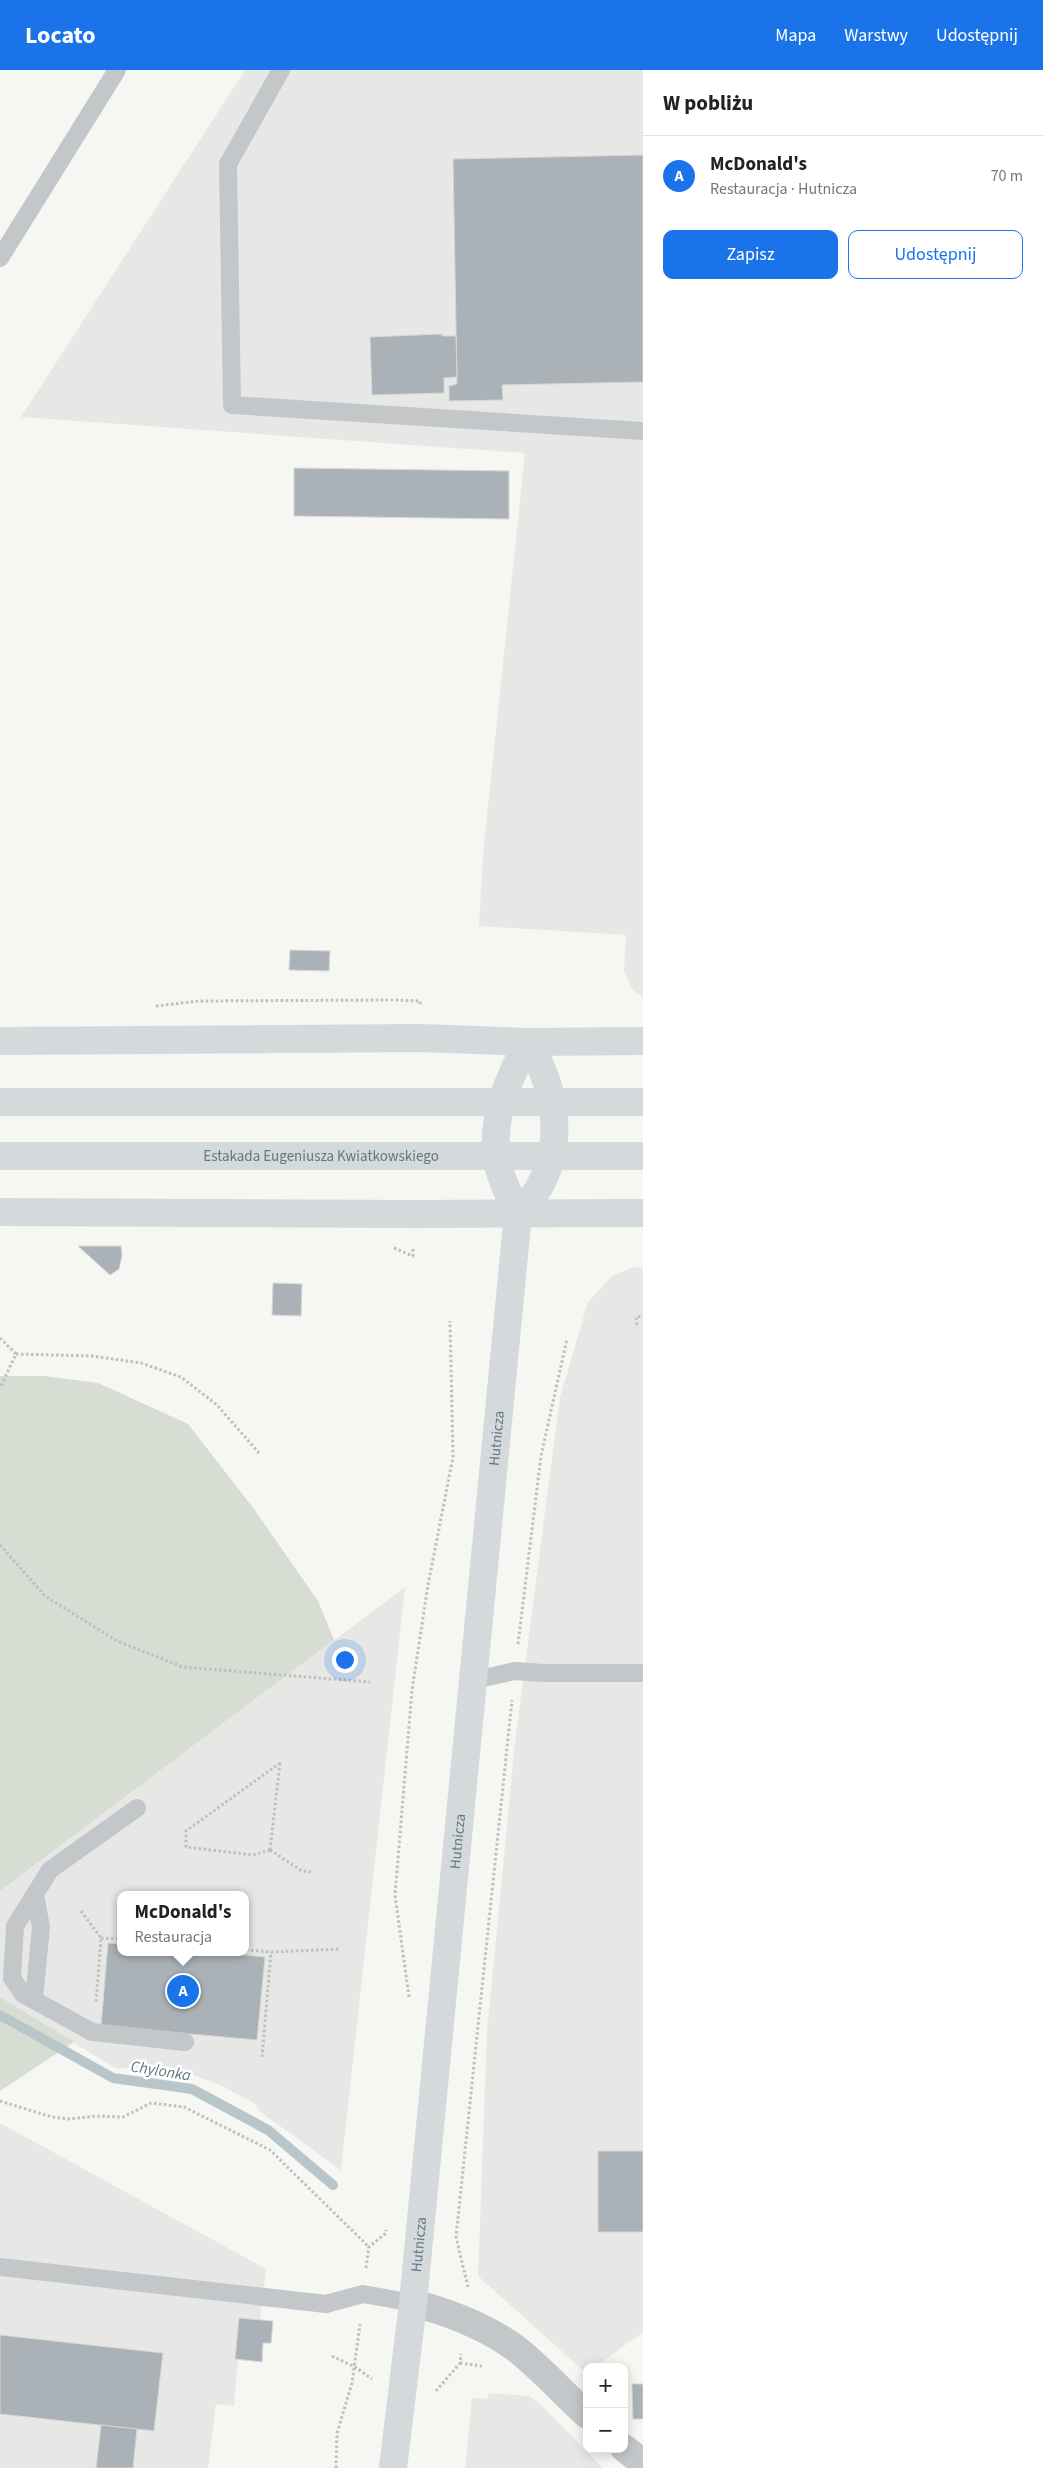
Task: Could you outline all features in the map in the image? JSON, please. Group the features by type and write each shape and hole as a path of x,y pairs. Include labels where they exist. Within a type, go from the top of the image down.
{"main road":[{"path":"0,1041 420,1038 528,1042 643,1041"},
{"path":"518,1214 537,1190 547,1172 556,1126 541,1064 528,1042"},
{"name":"Hutnicza","path":"393,2468 413,2303 518,1214 498,1164 496,1126 508,1080 528,1042"},
{"path":"0,1102 643,1102"},
{"name":"Estakada Eugeniusza Kwiatkowskiego","path":"0,1156 643,1156"},
{"path":"0,1212 643,1213"}],"street":[{"path":"413,2303 440,2310 466,2321 514,2347 583,2411"},
{"path":"628,2451 643,2463"}],"lane":[{"path":"0,258 117,70"},
{"path":"281,70 228,164 232,405 643,431"},
{"path":"474,1680 515,1670 543,1673 643,1673"},
{"path":"137,1808 50,1870 15,1926 12,1978 23,1994 92,2032 185,2042"},
{"path":"34,2000 41,1927 35,1896"},
{"path":"0,2267 326,2304 363,2294 413,2303"}],"path":[{"path":"220,1001 420,1001"},
{"path":"636,1325 636,1316 643,1316"},
{"path":"408,2006 409,1998 396,1894 412,1690 428,1585 453,1457 450,1321"},
{"path":"0,1338 16,1354 92,1356 141,1363 181,1377 217,1405 259,1453"},
{"path":"470,2295 456,2237 525,1573 541,1456 567,1339"},
{"path":"0,1388 16,1354"},
{"path":"0,1545 45,1596 117,1641 183,1667 370,1682"},
{"path":"280,1763 279,1772 270,1850 253,1856 186,1847 186,1831 280,1763"},
{"path":"270,1850 302,1870 312,1872"},
{"path":"82,1911 101,1938 95,2025 92,2032"},
{"path":"101,1938 117,1939"},
{"path":"249,1950 271,1952 341,1949"},
{"path":"262,2057 271,1952"},
{"path":"0,2101 52,2117 68,2119 96,2116 123,2117 152,2104 184,2107 270,2150 369,2246"},
{"path":"336,2468 338,2433 355,2367 369,2246 386,2233 387,2223"},
{"path":"332,2356 355,2367 375,2382"},
{"path":"436,2389 460,2363"}],"shaded area":[{"path":"245,70 643,70 643,997 633,990 624,971 626,935 479,926 483,854 525,453 21,417"},
{"path":"633,1267 643,1268 643,2332 600,2363 583,2363 583,2370 478,2276 487,2032 515,1742 560,1397 588,1302 612,1276"},
{"path":"0,1376 44,1376 98,1383 188,1424 254,1509 318,1601 334,1640 0,1891"},
{"path":"405,1587 341,2170 259,2111 254,2103 220,2085 179,2070 115,2068 0,1997 0,1891"},
{"path":"0,1997 74,2042 0,2091"},
{"path":"0,2123 266,2269 260,2320 273,2321 271,2343 263,2343 262,2362 238,2360 234,2406 216,2404 208,2468 0,2468"},
{"path":"489,2393 529,2396 539,2403 583,2448 583,2453 588,2453 603,2468 465,2468 472,2398 487,2399"}],"building":[{"path":"643,155 643,382 502,385 503,400 449,401 449,386 457,384 453,159"},
{"path":"442,334 442,336 456,336 457,377 444,378 444,393 372,395 370,337"},
{"path":"294,468 509,471 509,519 294,516"},
{"path":"290,950 330,951 329,971 289,970"},
{"path":"78,1246 121,1246 122,1256 119,1269 110,1275"},
{"path":"273,1283 302,1284 301,1316 272,1315"},
{"path":"108,1943 117,1944 117,1956 265,1957 257,2040 101,2026"},
{"path":"598,2151 643,2151 643,2232 598,2232"},
{"path":"239,2318 273,2321 271,2343 263,2343 262,2362 235,2359"},
{"path":"0,2335 163,2353 154,2431 0,2414"},
{"path":"632,2384 643,2384 643,2419 633,2419"},
{"path":"101,2425 137,2429 133,2468 96,2468"}],"waterway":[{"name":"Chylonka","path":"0,2015 113,2078 192,2089 268,2130 333,2185"}],"place":[{"name":"McDonald's","path":"183,1991"}]}
